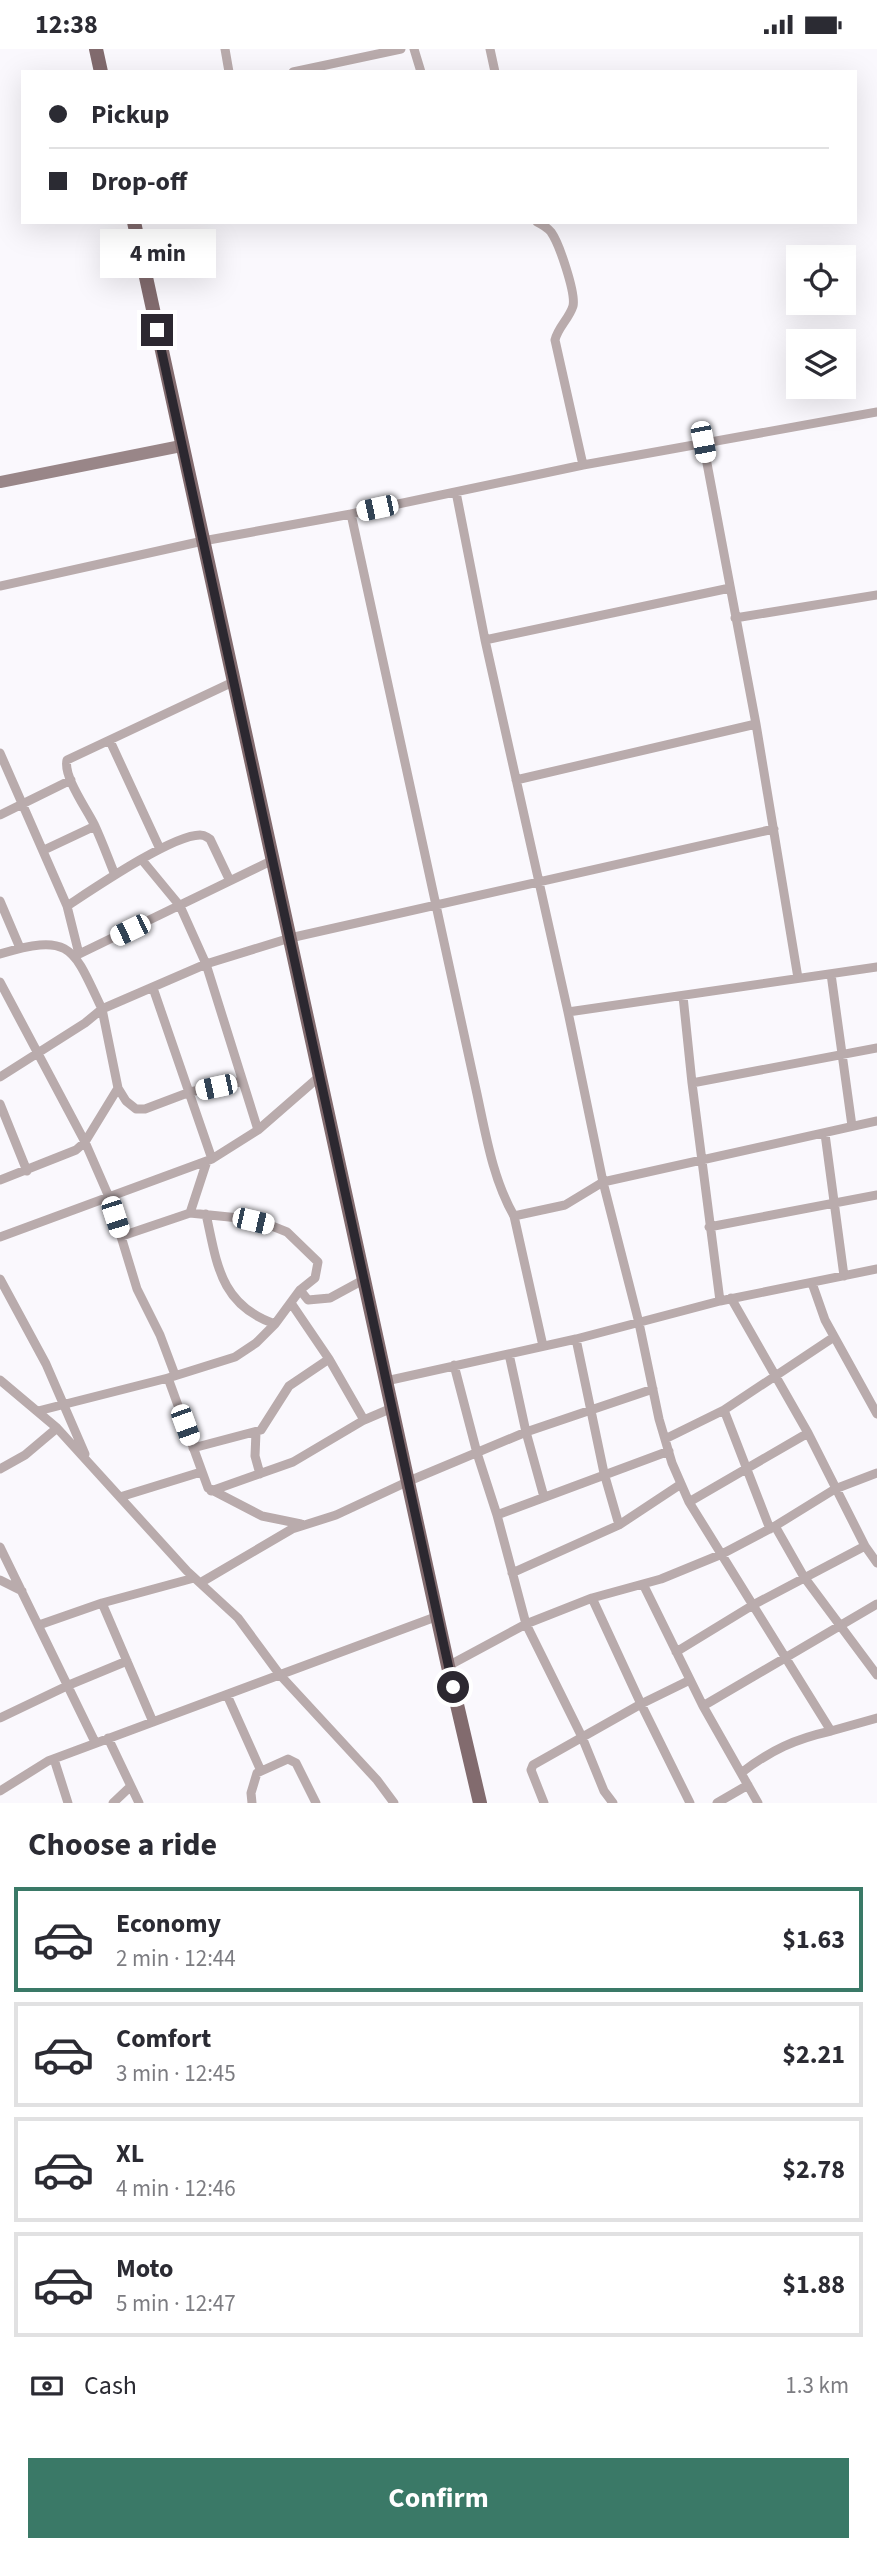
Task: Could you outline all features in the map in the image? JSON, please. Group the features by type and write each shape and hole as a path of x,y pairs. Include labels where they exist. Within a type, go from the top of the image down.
{"main road":[{"path":"96,49 101,70"},
{"path":"134,224 480,1803"}],"street":[{"path":"225,49 229,70"},
{"path":"311,70 337,67 401,49"},
{"path":"414,49 420,70"},
{"path":"490,49 495,70"},
{"path":"540,224 552,233 573,292 573,304 557,331 555,340 583,465"},
{"path":"0,586 203,541 351,514 583,465 877,412"},
{"path":"703,442 756,724 798,978"},
{"path":"0,482 181,446"},
{"path":"456,492 485,640 540,881 603,1182 639,1322 665,1439 689,1501 831,1731"},
{"path":"351,514 496,1177 504,1200 514,1216 543,1346"},
{"path":"485,640 730,588"},
{"path":"735,618 877,595"},
{"path":"115,875 95,826 71,780 66,767 69,758 233,682"},
{"path":"516,780 756,724"},
{"path":"110,741 160,849"},
{"path":"0,753 67,906 77,955 102,1009 118,1088 126,1101 136,1109 145,1109 190,1093 242,1081"},
{"path":"0,815 71,780"},
{"path":"44,849 95,826"},
{"path":"0,1077 102,1009 206,964 290,937 774,829"},
{"path":"67,906 160,849 197,835 204,835 209,839 230,881"},
{"path":"142,860 180,906 206,964 258,1130"},
{"path":"77,955 272,860"},
{"path":"0,901 20,948"},
{"path":"0,954 20,948 60,946 77,955"},
{"path":"568,1013 877,967"},
{"path":"831,974 852,1126"},
{"path":"0,982 85,1142 109,1198 137,1289 168,1352 172,1376 193,1448 208,1488 262,1516 303,1525"},
{"path":"153,988 190,1093 209,1160 190,1213"},
{"path":"683,996 720,1301"},
{"path":"692,1083 877,1048"},
{"path":"0,1237 209,1160 258,1130 320,1076"},
{"path":"0,1180 76,1150 85,1142 118,1088"},
{"path":"0,1104 27,1171"},
{"path":"514,1216 565,1205 603,1182 877,1121"},
{"path":"825,1134 844,1276"},
{"path":"709,1227 877,1195"},
{"path":"38,1411 235,1357 256,1343 275,1324 300,1290 315,1278 318,1266 314,1258 287,1232 239,1218 190,1213 122,1236"},
{"path":"206,1214 219,1273 227,1289 237,1301 275,1324"},
{"path":"386,1381 576,1339 731,1298 877,1269"},
{"path":"0,1279 46,1364 88,1462"},
{"path":"300,1290 307,1300 323,1299 365,1279"},
{"path":"812,1283 825,1320 877,1414"},
{"path":"731,1298 808,1433 835,1489 877,1563"},
{"path":"291,1303 329,1359 364,1420"},
{"path":"665,1439 724,1410 834,1337"},
{"path":"576,1339 604,1473 619,1525"},
{"path":"509,1354 544,1497"},
{"path":"193,1448 256,1432 264,1425 289,1386 329,1359"},
{"path":"454,1365 526,1623 582,1737 604,1791 614,1803"},
{"path":"0,1380 57,1428 197,1580 238,1618 280,1675 377,1780 394,1803"},
{"path":"39,1625 102,1603 197,1580 303,1525 336,1515 526,1432 653,1389"},
{"path":"211,1491 310,1454 364,1420 392,1408"},
{"path":"724,1410 772,1527 804,1577 877,1675"},
{"path":"0,1469 25,1455 57,1428"},
{"path":"256,1432 256,1456 261,1474"},
{"path":"689,1501 808,1433"},
{"path":"496,1515 669,1451"},
{"path":"120,1497 201,1472"},
{"path":"448,1666 526,1623 722,1554 835,1489 877,1473"},
{"path":"512,1573 619,1525 681,1484"},
{"path":"676,1652 753,1605 866,1546"},
{"path":"0,1547 95,1742"},
{"path":"0,1580 22,1591"},
{"path":"643,1584 703,1706 758,1803"},
{"path":"592,1598 690,1803"},
{"path":"102,1603 153,1722"},
{"path":"703,1706 877,1604"},
{"path":"0,1791 54,1759 95,1742 438,1616"},
{"path":"0,1718 127,1661"},
{"path":"544,1803 532,1767 582,1737 690,1680"},
{"path":"227,1695 261,1771"},
{"path":"741,1773 758,1760 796,1739 877,1718"},
{"path":"108,1738 131,1786 135,1802"},
{"path":"54,1759 68,1803"},
{"path":"252,1803 253,1784 257,1773 288,1759 293,1760 316,1803"},
{"path":"718,1803 748,1785"},
{"path":"113,1803 131,1786"}],"route":[{"path":"157,330 453,1687"}]}
